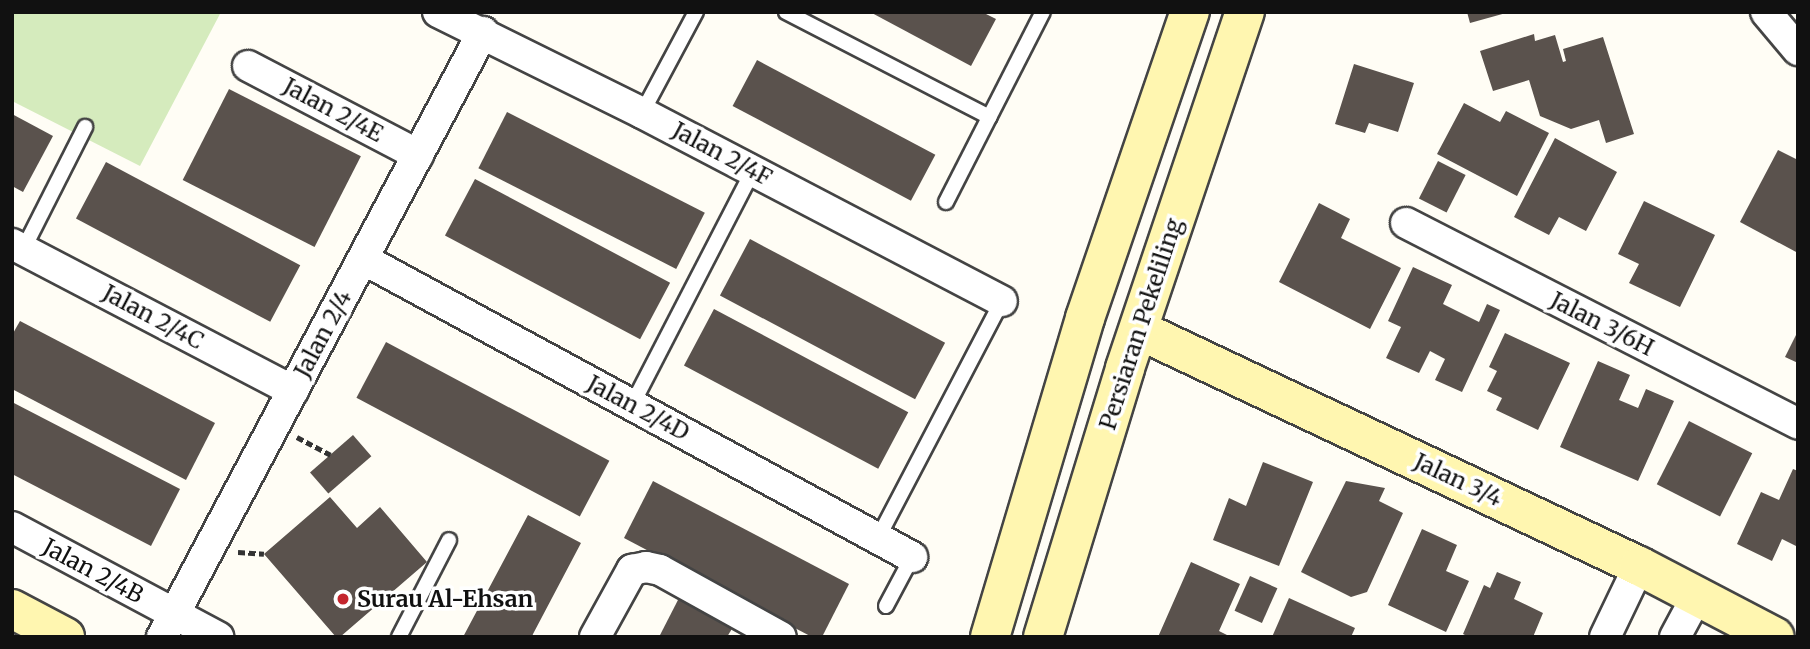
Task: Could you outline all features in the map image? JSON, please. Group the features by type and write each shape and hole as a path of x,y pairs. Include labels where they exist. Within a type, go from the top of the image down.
{"main road":[{"path":"990,637 1086,318 1190,12"},
{"name":"Persiaran Pekeliling","path":"1044,637 1139,330 1245,12"},
{"name":"Jalan 3/4","path":"1139,330 1639,566 1774,637"},
{"path":"12,609 65,637"}],"street":[{"name":"Jalan 2/4F","path":"439,12 642,113 1002,302"},
{"path":"1766,12 1798,50"},
{"name":"Jalan 2/4","path":"168,625 483,32"},
{"name":"Jalan 2/4E","path":"248,66 418,155"},
{"name":"Jalan 3/6H","path":"1406,223 1798,424"},
{"name":"Jalan 2/4C","path":"18,247 293,391"},
{"name":"Jalan 2/4D","path":"362,259 912,557"},
{"name":"Jalan 2/4B","path":"12,527 168,625 218,637"},
{"path":"1605,637 1639,566"},
{"path":"595,637 632,570 646,567 660,570 781,637"},
{"path":"1675,637 1697,596"}],"lane":[{"path":"642,113 696,12"},
{"path":"786,12 989,117"},
{"path":"946,202 1043,12"},
{"path":"18,247 85,127"},
{"path":"632,405 753,171"},
{"path":"878,538 1002,302"},
{"path":"399,637 449,540"},
{"path":"886,606 912,557"}],"path":[{"path":"275,425 331,455"}],"green space":[{"path":"12,12 221,12 140,166 12,101"}],"building":[{"path":"870,12 982,12 996,19 971,66"},
{"path":"1467,12 1506,12 1506,13 1470,23"},
{"path":"1534,34 1535,41 1555,35 1563,62 1566,61 1563,49 1603,37 1634,134 1606,143 1599,120 1571,129 1540,116 1529,80 1493,91 1480,51"},
{"path":"757,60 935,155 911,201 733,106"},
{"path":"1354,64 1414,83 1398,132 1369,123 1365,133 1335,124"},
{"path":"229,89 361,156 315,247 183,180"},
{"path":"1464,103 1500,122 1506,111 1549,133 1517,196 1437,154"},
{"path":"507,112 705,213 676,269 478,168"},
{"path":"12,114 53,136 23,192 12,186"},
{"path":"1555,138 1617,172 1586,231 1559,217 1549,235 1514,217"},
{"path":"1778,150 1798,160 1798,253 1740,222"},
{"path":"1438,161 1466,175 1447,212 1419,198"},
{"path":"106,162 300,265 270,322 76,219"},
{"path":"475,179 670,283 640,339 445,236"},
{"path":"1644,201 1715,235 1680,307 1629,283 1639,264 1618,254"},
{"path":"1319,203 1350,219 1341,238 1401,268 1370,329 1279,282"},
{"path":"750,239 945,343 915,399 720,296"},
{"path":"1413,267 1452,285 1443,304 1479,322 1487,304 1500,310 1462,392 1435,380 1445,359 1430,351 1419,373 1386,358 1401,327 1388,321"},
{"path":"714,309 908,412 878,469 684,366"},
{"path":"20,321 215,423 186,480 12,389 12,335"},
{"path":"1798,331 1798,363 1785,357"},
{"path":"1505,333 1570,363 1538,430 1496,410 1502,398 1487,391 1497,371 1489,367"},
{"path":"386,342 609,461 580,516 356,398"},
{"path":"1598,361 1630,375 1619,400 1638,408 1646,389 1674,401 1638,481 1560,447"},
{"path":"12,402 180,489 151,546 12,474"},
{"path":"1689,421 1752,453 1720,516 1657,484"},
{"path":"353,435 371,456 328,494 310,472"},
{"path":"1263,462 1313,482 1279,566 1213,540 1229,498 1246,506"},
{"path":"1793,469 1798,471 1798,547 1782,539 1772,561 1737,544 1761,492 1779,500"},
{"path":"653,481 849,584 822,637 812,637 624,538"},
{"path":"1346,481 1385,488 1379,501 1403,513 1367,592 1351,597 1301,572"},
{"name":"Surau Al-Ehsan","path":"330,497 357,528 380,507 427,562 340,637 336,637 264,554"},
{"path":"528,515 581,543 532,637 463,637"},
{"path":"1422,529 1457,545 1446,571 1469,581 1446,632 1388,605"},
{"path":"1191,562 1240,584 1219,631 1231,637 1158,637"},
{"path":"1497,572 1521,582 1514,599 1543,613 1533,637 1469,637 1463,634 1484,585 1490,588"},
{"path":"1250,576 1277,588 1262,623 1235,611"},
{"path":"679,598 733,627 727,637 659,637"},
{"path":"1289,598 1355,628 1351,637 1272,637"}],"place":[{"name":"Surau Al-Ehsan","path":"343,599"}]}
